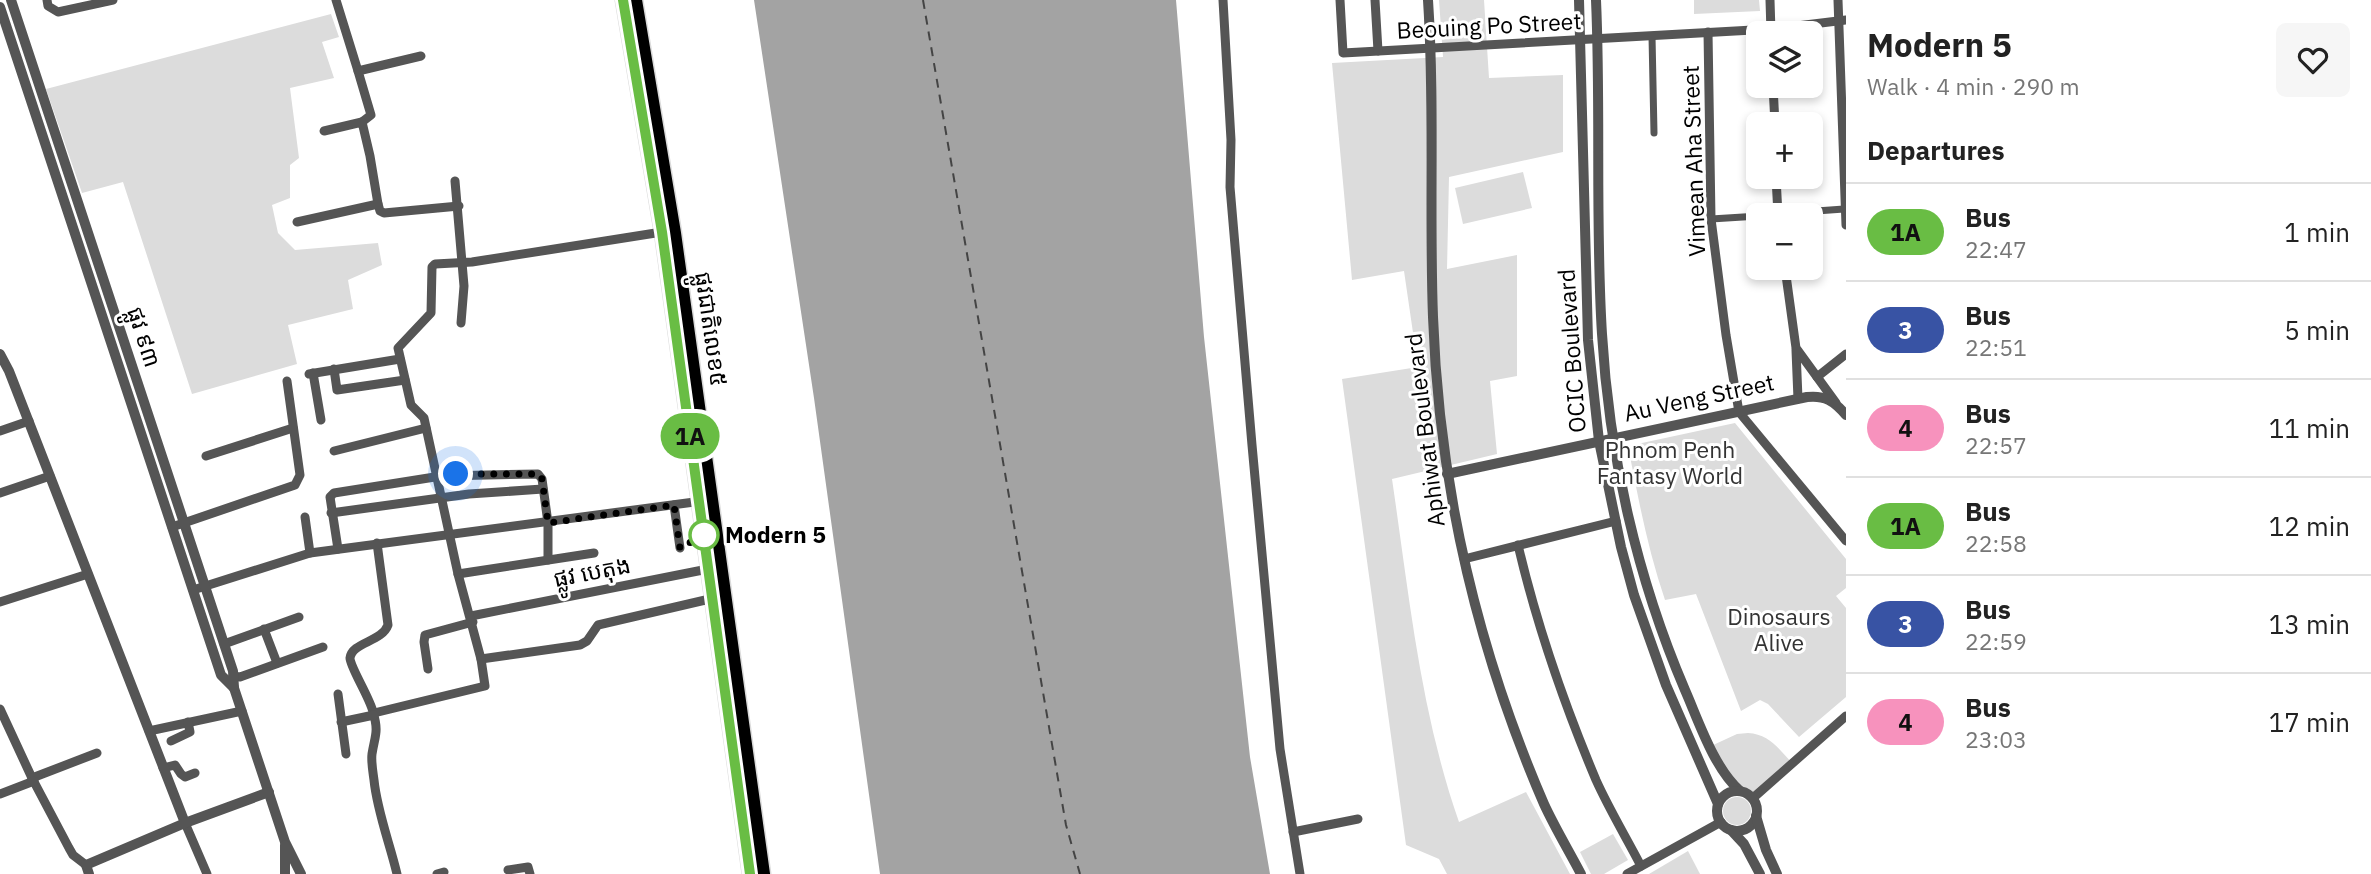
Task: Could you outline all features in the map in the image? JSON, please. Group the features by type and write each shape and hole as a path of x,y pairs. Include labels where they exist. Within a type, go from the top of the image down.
{"highway":[{"name":"ផ្លូវជាតិលេខ៥","path":"624,0 705,501"},
{"name":"ផ្លូវជាតិលេខ៥","path":"635,0 668,192 750,874"},
{"name":"ផ្លូវជាតិលេខ៥","path":"718,598 762,874"}],"street":[{"name":"ផ្លូវ ៩៣","path":"11,0 183,523 221,675 233,682"},
{"path":"47,0 48,6 58,12 111,0"},
{"path":"324,131 362,122 371,115 337,0"},
{"path":"1223,0 1231,140 1230,187 1280,749 1300,874"},
{"name":"Beouing Po Street","path":"1340,0 1343,53 1746,32"},
{"path":"1375,0 1378,51"},
{"name":"Aphiwat Boulevard","path":"1429,0 1433,318 1447,474 1471,595 1501,694 1545,805 1581,874"},
{"name":"OCIC Boulevard","path":"1579,0 1588,340 1599,441 1634,595 1651,647 1718,804"},
{"name":"OCIC Boulevard","path":"1596,0 1599,274 1602,337 1613,438 1635,544 1658,619 1696,716 1728,781 1740,791"},
{"path":"1770,0 1771,21"},
{"path":"1838,0 1842,21 1846,225"},
{"name":"ផ្លូវ ៩៣","path":"0,7 172,527 224,644 233,682 268,792 285,842 301,874"},
{"name":"Beouing Po Street","path":"1823,24 1842,21"},
{"name":"Vimean Aha Street","path":"1708,33 1711,219 1739,412"},
{"path":"1651,36 1654,133"},
{"path":"358,71 421,55"},
{"path":"362,122 380,212 459,206"},
{"path":"455,181 464,286 461,323"},
{"path":"297,222 379,204"},
{"path":"1823,211 1844,209"},
{"path":"1711,219 1746,216"},
{"path":"341,722 485,686 472,619 458,574 426,428 422,415 412,409 398,346 431,313 432,267 435,264 662,232"},
{"path":"1787,280 1796,348 1798,399"},
{"path":"1796,348 1846,415"},
{"path":"0,354 5,373 29,421 163,768 207,874"},
{"path":"1817,377 1846,354"},
{"path":"321,420 311,373 400,359"},
{"path":"334,369 337,390 405,380"},
{"path":"172,527 295,485 300,475 287,381"},
{"name":"Au Veng Street","path":"1447,474 1798,399 1817,396 1836,403"},
{"path":"1739,412 1846,541"},
{"path":"0,431 29,421"},
{"path":"206,456 293,428"},
{"path":"334,451 426,428"},
{"path":"338,549 331,513 330,497 334,493 470,473 538,474 542,479 548,523 548,561"},
{"path":"0,493 50,476"},
{"path":"331,513 441,497 543,489"},
{"path":"199,588 310,553 705,501"},
{"path":"674,505 680,548"},
{"path":"305,517 310,553"},
{"path":"1464,559 1616,521"},
{"path":"377,543 388,625 386,632 380,637 357,648 350,660 374,714 377,741 372,754 374,783 397,874"},
{"path":"1518,545 1555,675 1597,782 1641,866"},
{"path":"458,574 593,553"},
{"name":"ផ្លូវ បេតុង","path":"428,669 425,635 472,619 714,568"},
{"path":"1,600 88,574"},
{"path":"481,659 580,645 593,634 598,625 718,598"},
{"path":"224,644 299,617"},
{"path":"264,629 276,663"},
{"path":"233,682 240,677 323,647"},
{"path":"338,694 346,754"},
{"path":"0,709 33,780 74,855 87,869 185,822 268,792"},
{"path":"149,732 242,711"},
{"path":"1753,798 1846,716"},
{"path":"171,741 190,732 188,722"},
{"path":"0,736 11,732"},
{"path":"0,794 97,753"},
{"path":"163,768 175,765 185,777 195,773"},
{"path":"1760,874 1744,844 1721,822 1718,804 1727,794 1740,791 1753,798 1766,850 1777,874"},
{"path":"1731,830 1746,828 1756,816"},
{"path":"1293,832 1358,819"},
{"path":"1627,874 1721,822"},
{"path":"285,842 285,874"},
{"path":"508,870 528,867 530,874"}],"green space":[{"path":"1439,0 1484,0 1489,78 1563,75 1563,152 1449,177 1447,269 1517,255 1517,376 1490,381 1497,454 1392,479 1410,609 1434,738 1459,822 1526,792 1570,874 1447,874 1439,859 1406,845 1342,379 1418,367 1404,271 1352,280 1332,63 1443,57"},
{"path":"1694,0 1759,0 1760,11 1694,14"},
{"path":"331,14 339,37 322,42 334,78 290,88 299,158 290,165 290,198 272,205 278,233 295,250 378,243 382,265 348,280 353,309 288,325 297,364 192,394 123,182 82,193 46,89"},
{"path":"1523,172 1532,208 1463,224 1455,188"},
{"name":"Dinosaurs Alive","path":"1735,423 1846,559 1846,588 1836,596 1846,608 1846,697 1799,737 1768,704 1760,700 1741,711 1696,594 1665,600 1648,543 1628,446"},
{"path":"1748,733 1768,739 1792,763 1753,798 1740,791 1711,746 1737,734"},
{"path":"1737,797 1747,801 1751,811 1747,821 1737,825 1727,821 1723,811 1727,801"},
{"path":"1613,834 1628,860 1604,874 1591,874 1580,852"},
{"path":"1688,851 1700,874 1649,874"}],"shaded area":[{"path":"754,0 1176,0 1204,337 1250,757 1270,874 880,874 814,398"}],"ferry route":[{"path":"923,0 1066,825 1080,874"}],"bus line":[{"name":"1A","path":"623,0 662,232 750,874"}],"place":[{"name":"Modern 5","path":"704,535"}],"route":[{"path":"456,474 538,474 542,479 548,523 674,505 680,548 704,535"}],"park label":[{"name":"Phnom Penh Fantasy World","path":"1670,463"}]}
